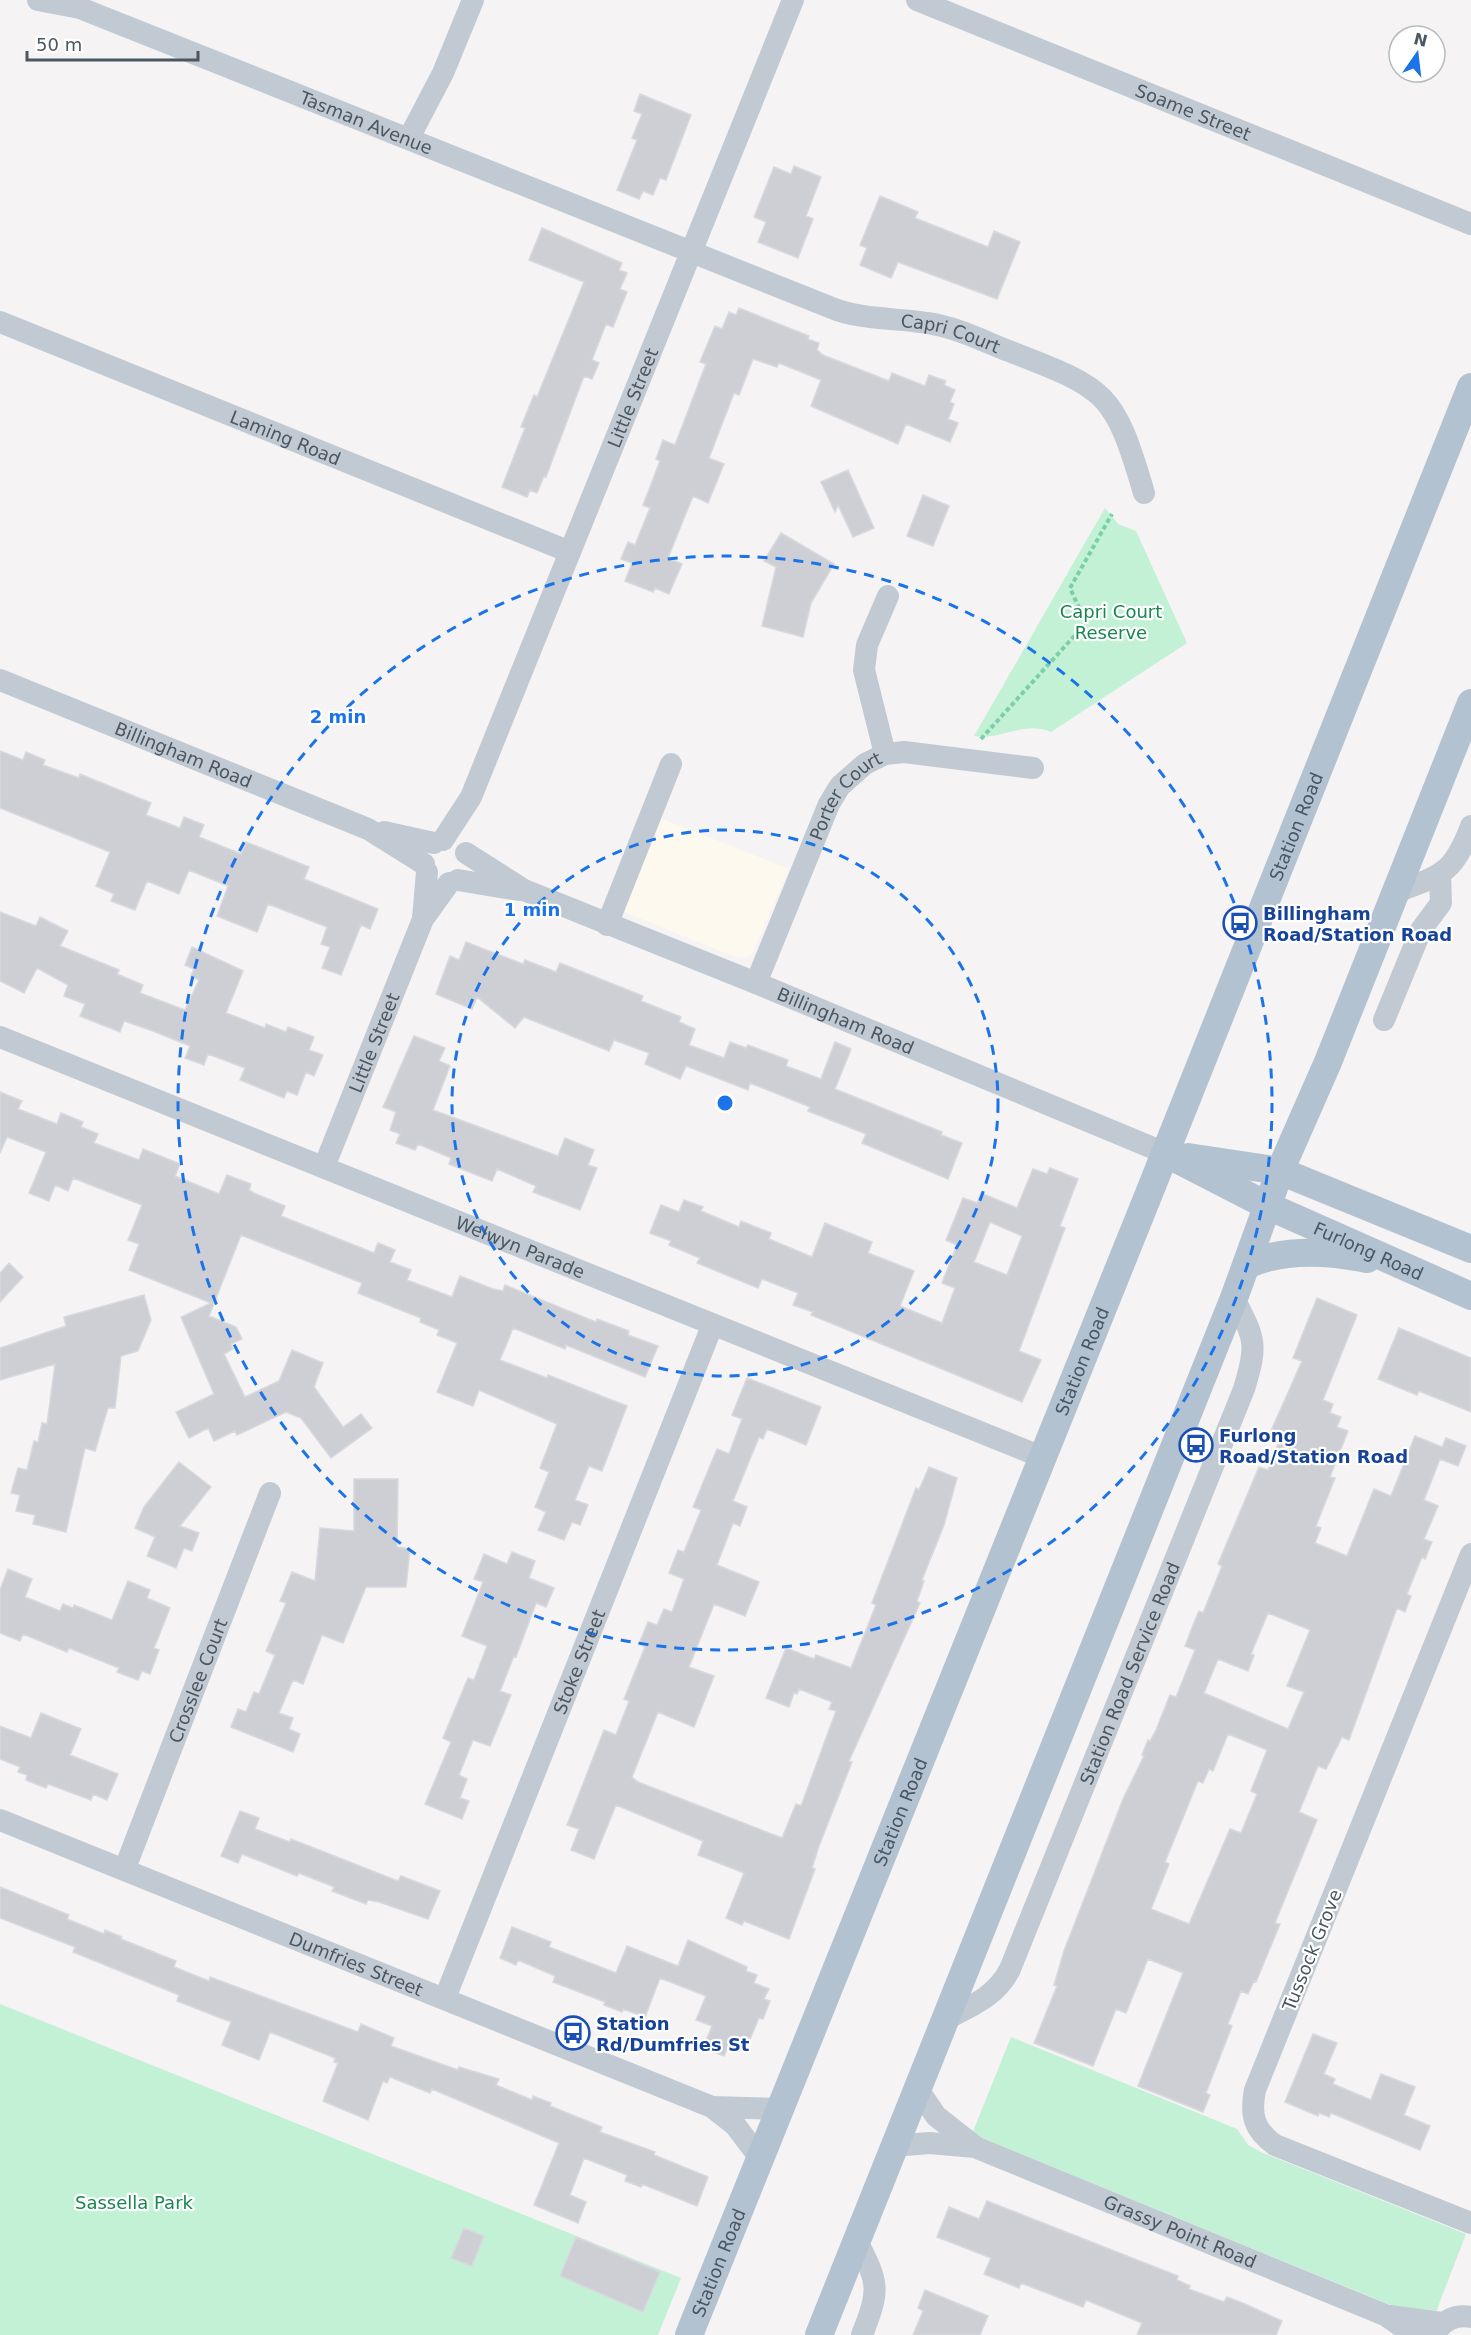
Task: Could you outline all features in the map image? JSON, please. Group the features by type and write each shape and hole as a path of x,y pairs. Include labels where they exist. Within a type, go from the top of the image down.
{"main road":[{"name":"Station Road","path":"689,2335 1166,1153 1471,387"},
{"path":"819,2335 1234,1298 1280,1171 1310,1105 1471,703"},
{"path":"1166,1153 1280,1171 1471,1249"},
{"name":"Furlong Road","path":"1166,1153 1268,1206 1396,1265 1471,1296"},
{"path":"1247,1265 1265,1256 1287,1253 1354,1256 1396,1265"}],"street":[{"name":"Tasman Avenue","path":"38,0 80,8 691,252"},
{"path":"417,141 473,0"},
{"name":"Little Street","path":"452,846 793,0"},
{"name":"Soame Street","path":"917,0 1471,224"},
{"name":"Capri Court","path":"691,252 856,316 936,324 1075,377 1102,396 1123,426 1144,493"},
{"name":"Laming Road","path":"0,322 570,552"},
{"path":"885,754 866,680 864,661 867,645 888,596"},
{"name":"Billingham Road","path":"0,680 368,829 452,846 524,890 756,983 1166,1153"},
{"name":"Porter Court","path":"756,983 829,804 851,774 885,754 904,752 1033,768"},
{"path":"607,925 671,764"},
{"path":"1396,892 1440,875 1456,859 1471,826"},
{"name":"Billingham Road","path":"368,829 425,868"},
{"path":"452,846 468,865 453,882 436,881 425,868 425,854 452,846"},
{"name":"Little Street","path":"423,919 425,868"},
{"path":"1384,1020 1421,930 1441,903 1440,875"},
{"name":"Little Street","path":"324,1167 423,919 453,882"},
{"name":"Billingham Road","path":"453,882 524,890"},
{"name":"Welwyn Parade","path":"0,1036 712,1326 1042,1457"},
{"name":"Station Road Service Road","path":"944,2020 990,1996 999,1988 1011,1969 1244,1389 1254,1356 1252,1333 1234,1298"},
{"name":"Stoke Street","path":"445,1998 712,1326"},
{"name":"Crosslee Court","path":"125,1868 270,1493"},
{"name":"Tussock Grove","path":"1471,1554 1258,2082 1252,2112 1261,2135 1275,2145 1471,2223"},
{"name":"Dumfries Street","path":"0,1820 125,1868 712,2107 735,2125 760,2158"},
{"name":"Grassy Point Road","path":"917,2088 936,2116 975,2147 1384,2315 1413,2335"},
{"name":"Dumfries Street","path":"712,2107 780,2109"},
{"name":"Grassy Point Road","path":"894,2146 929,2143 975,2147"},
{"path":"857,2241 874,2274 876,2290 862,2335"},
{"name":"Grassy Point Road","path":"1384,2315 1456,2318"}],"path":[{"path":"981,739 1086,623 1070,588 1112,514"}],"shaded area":[{"path":"660,818 789,869 752,954 742,958 730,955 622,911"}],"green space":[{"name":"Capri Court Reserve","path":"1105,508 1118,524 1136,531 1187,643 1051,732 1031,728 993,736 974,736"},
{"name":"Sassella Park","path":"0,2004 681,2278 658,2335 0,2335"},
{"path":"1011,2037 1237,2129 1248,2145 1263,2153 1466,2234 1436,2312 1408,2312 972,2134"}],"building":[{"path":"640,94 691,115 666,180 660,178 653,195 643,191 639,199 617,190 637,140 632,138 642,114 634,111"},
{"path":"794,166 821,177 806,216 813,219 798,258 758,242 766,222 754,217 774,167 791,174"},
{"path":"880,196 918,212 915,218 988,247 994,231 1020,242 997,299 898,262 891,278 860,265 867,248 860,245"},
{"path":"542,228 622,263 619,270 627,273 620,289 627,292 613,327 606,324 592,360 599,363 592,379 584,376 546,477 544,476 537,493 530,490 527,497 502,487 525,428 521,427 534,395 537,397 584,282 529,260"},
{"path":"739,308 809,336 808,339 819,343 817,350 823,355 889,381 892,373 925,386 929,375 946,381 944,385 955,390 950,402 954,404 948,419 958,423 950,442 906,424 898,444 811,406 821,380 779,363 777,367 753,359 739,395 734,393 709,458 724,464 708,503 693,496 668,558 682,564 669,594 655,588 653,592 625,581 632,563 621,559 628,542 635,545 650,508 643,505 660,461 656,459 663,440 675,445 706,364 700,362 715,326 722,329 729,312 736,315"},
{"path":"848,470 874,528 853,537 838,505 835,512 821,482"},
{"path":"923,495 949,506 933,546 907,536"},
{"path":"781,533 834,564 811,603 803,637 762,626 776,567 764,561"},
{"path":"0,751 23,760 26,752 45,760 43,765 79,778 80,774 151,803 146,815 180,828 184,817 204,825 199,837 241,854 246,842 309,867 304,879 378,909 370,929 361,925 341,975 322,968 330,947 321,944 327,927 268,904 257,932 217,916 228,886 189,870 179,894 147,881 135,910 111,901 114,894 96,886 110,852 0,808"},
{"path":"0,912 36,926 40,917 68,931 60,946 119,970 117,974 143,985 140,993 185,1010 199,980 191,976 194,969 185,965 192,947 243,971 226,1013 265,1028 266,1024 286,1032 288,1027 314,1037 309,1050 323,1055 314,1076 306,1072 297,1095 287,1091 284,1098 240,1080 245,1068 208,1054 204,1065 185,1058 190,1046 153,1031 124,1021 120,1032 80,1016 85,1004 64,996 68,985 37,968 24,993 0,981"},
{"path":"466,942 523,964 525,960 556,972 560,963 643,996 641,1001 681,1017 679,1022 695,1029 689,1045 724,1058 730,1042 746,1048 748,1045 788,1060 786,1066 821,1079 835,1042 851,1049 835,1089 942,1132 941,1135 962,1143 948,1179 862,1143 866,1134 808,1111 810,1107 750,1083 748,1090 686,1066 680,1079 645,1064 649,1053 614,1040 609,1051 524,1017 515,1028 477,997 472,1009 436,994 450,956 459,960"},
{"path":"414,1036 445,1048 439,1061 450,1066 433,1110 558,1156 565,1138 594,1150 588,1165 597,1168 580,1210 533,1192 536,1186 497,1169 492,1181 449,1164 451,1158 418,1144 415,1150 396,1143 400,1134 390,1130 396,1112 383,1107"},
{"path":"0,1092 22,1101 18,1109 57,1124 61,1113 83,1122 81,1127 98,1134 94,1143 139,1160 143,1149 180,1164 175,1176 219,1194 227,1175 251,1184 249,1190 285,1206 281,1216 374,1253 378,1243 395,1250 390,1262 411,1270 407,1280 452,1297 460,1276 503,1291 505,1285 596,1322 597,1319 629,1331 628,1335 658,1346 645,1377 566,1345 565,1349 513,1328 500,1360 547,1378 548,1375 627,1406 602,1471 589,1466 575,1500 588,1505 580,1525 572,1522 564,1540 538,1530 546,1512 535,1507 549,1472 540,1468 557,1424 479,1390 473,1406 437,1392 457,1343 437,1335 439,1330 420,1322 421,1318 358,1293 362,1283 241,1235 209,1316 236,1327 242,1339 231,1344 233,1349 224,1354 245,1397 279,1381 292,1350 323,1363 314,1387 343,1427 361,1414 372,1428 331,1458 301,1418 286,1412 237,1435 235,1431 214,1441 208,1428 189,1438 176,1412 214,1394 181,1317 211,1303 129,1270 139,1244 128,1240 142,1205 73,1178 68,1191 55,1185 49,1201 29,1193 46,1152 7,1137 0,1153"},
{"path":"1050,1168 1078,1179 1060,1226 1065,1228 1019,1351 1041,1360 1022,1402 811,1315 813,1312 793,1305 798,1293 762,1279 758,1288 697,1263 700,1258 669,1245 671,1241 650,1233 661,1205 679,1212 684,1200 703,1207 701,1211 739,1227 741,1221 771,1233 769,1239 812,1257 825,1223 872,1242 868,1253 914,1271 900,1306 942,1323 955,1288 942,1283 957,1245 946,1240 963,1198 977,1203 981,1193 1017,1208 1033,1169 1047,1174","holes":["990,1222 1022,1236 1007,1275 974,1262"]},
{"path":"9,1263 23,1277 0,1302 0,1273"},
{"path":"144,1295 151,1320 138,1351 121,1356 115,1408 108,1408 95,1451 85,1448 66,1532 33,1524 35,1515 16,1511 20,1495 11,1493 18,1468 27,1470 34,1441 38,1442 42,1423 47,1424 55,1364 0,1380 0,1348 66,1326 64,1317"},
{"path":"1317,1298 1357,1315 1323,1400 1333,1404 1330,1413 1341,1417 1337,1427 1348,1431 1330,1477 1335,1478 1316,1526 1321,1528 1315,1543 1347,1556 1374,1489 1391,1496 1415,1436 1442,1447 1446,1438 1466,1446 1458,1466 1440,1459 1424,1500 1438,1506 1424,1539 1432,1542 1425,1559 1422,1557 1407,1594 1411,1596 1405,1612 1397,1608 1349,1740 1342,1737 1326,1769 1318,1766 1299,1812 1317,1820 1275,1923 1280,1924 1256,1982 1254,1981 1248,1994 1241,1991 1228,2024 1232,2026 1206,2093 1210,2095 1203,2112 1138,2086 1183,1973 1148,1959 1126,2013 1116,2009 1093,2066 1034,2043 1057,1986 1054,1985 1064,1951 1123,1799 1170,1695 1176,1697 1195,1650 1185,1646 1195,1620 1199,1611 1203,1613 1222,1566 1218,1564 1259,1467 1268,1470 1281,1437 1270,1433 1302,1361 1293,1358","holes":["1268,1613 1310,1630 1287,1686 1304,1692 1288,1729 1204,1693 1218,1659 1248,1671 1254,1655 1251,1654","1228,1734 1267,1750 1251,1791 1257,1794 1241,1833 1230,1829 1189,1924 1151,1909 1169,1864 1165,1862 1198,1781 1203,1783 1209,1769 1213,1771"]},
{"path":"1399,1328 1471,1358 1471,1412 1419,1391 1417,1395 1378,1379"},
{"path":"747,1378 821,1407 806,1445 767,1429 763,1439 759,1437 733,1501 747,1507 740,1526 733,1523 717,1565 759,1582 745,1616 714,1604 689,1667 714,1676 694,1727 658,1712 632,1777 638,1782 782,1838 796,1804 801,1806 836,1711 829,1709 832,1702 799,1689 797,1694 794,1693 789,1707 766,1698 786,1648 814,1659 816,1655 851,1668 876,1605 872,1603 916,1488 919,1490 929,1467 957,1478 944,1525 922,1580 924,1581 917,1601 920,1603 849,1761 852,1762 819,1846 812,1868 815,1869 789,1939 744,1921 742,1925 726,1918 744,1873 698,1855 703,1841 616,1805 594,1859 571,1850 579,1829 567,1825 604,1730 616,1735 629,1701 624,1699 645,1647 639,1644 648,1622 657,1625 664,1609 672,1612 684,1579 669,1573 678,1550 684,1552 701,1510 693,1507 717,1449 729,1454 742,1419 732,1415"},
{"path":"179,1462 211,1487 180,1526 199,1533 192,1551 184,1548 176,1568 147,1556 155,1537 135,1528 144,1507"},
{"path":"354,1479 398,1479 397,1547 410,1549 406,1587 366,1587 343,1643 322,1635 303,1684 293,1680 279,1713 293,1718 289,1729 300,1734 293,1752 231,1727 238,1709 246,1712 254,1692 259,1694 275,1655 266,1651 286,1603 280,1601 292,1572 315,1581 320,1528 354,1531"},
{"path":"512,1552 535,1561 529,1578 554,1588 546,1607 536,1603 516,1657 514,1656 500,1691 511,1695 490,1746 473,1740 459,1775 467,1779 460,1798 469,1801 462,1819 425,1804 451,1742 443,1738 468,1678 474,1680 487,1646 462,1636 483,1582 474,1579 484,1554 507,1564"},
{"path":"8,1569 32,1579 25,1597 60,1611 63,1604 73,1608 74,1605 112,1620 128,1581 150,1590 147,1598 170,1608 154,1648 159,1650 150,1674 142,1671 138,1680 117,1672 119,1668 69,1648 67,1652 23,1634 20,1641 0,1633 0,1590"},
{"path":"41,1713 81,1729 70,1755 118,1774 107,1800 93,1794 91,1800 48,1784 46,1788 26,1780 27,1775 18,1772 20,1767 0,1759 0,1726 31,1738"},
{"path":"240,1811 259,1818 255,1829 290,1842 291,1839 398,1881 401,1876 440,1891 428,1919 379,1902 368,1900 366,1904 332,1891 334,1887 299,1873 297,1876 242,1854 238,1863 221,1856"},
{"path":"0,1887 69,1915 67,1919 104,1934 105,1930 122,1937 121,1939 176,1961 174,1967 209,1981 210,1977 358,2032 361,2024 394,2038 391,2046 458,2070 459,2067 499,2079 496,2085 532,2100 533,2096 551,2103 550,2106 602,2127 600,2132 655,2152 654,2155 708,2177 697,2206 642,2184 641,2187 625,2181 627,2175 584,2158 570,2195 586,2202 578,2223 534,2205 559,2143 432,2089 430,2093 390,2077 387,2083 383,2081 368,2120 323,2101 338,2063 334,2062 335,2058 270,2032 259,2060 222,2045 231,2022 177,2001 179,1995 73,1952 75,1947 0,1918"},
{"path":"512,1927 551,1942 549,1947 616,1973 627,1946 678,1966 688,1940 747,1967 746,1971 757,1975 754,1983 769,1989 764,1999 770,2001 763,2019 759,2018 750,2039 743,2036 737,2051 728,2047 724,2056 703,2048 712,2026 696,2020 706,1996 660,1978 645,2017 623,2009 622,2012 604,2005 605,2002 553,1982 555,1976 518,1960 516,1965 500,1958"},
{"path":"1313,2034 1337,2043 1324,2074 1335,2079 1333,2084 1371,2100 1381,2074 1415,2087 1404,2115 1430,2126 1420,2150 1331,2113 1329,2117 1319,2113 1318,2116 1285,2102"},
{"path":"987,2201 1178,2276 1177,2280 1190,2286 1189,2289 1224,2302 1227,2297 1282,2321 1276,2335 1137,2335 1142,2323 1086,2300 1083,2307 1021,2283 1019,2288 984,2274 991,2258 937,2237 949,2207 979,2219"},
{"path":"464,2228 484,2236 472,2266 451,2258"},
{"path":"576,2237 660,2272 643,2312 560,2276"},
{"path":"925,2290 988,2316 980,2335 913,2335 923,2311 918,2308"}],"place":[{"name":"Billingham Road/Station Road","path":"1240,923"},
{"name":"Furlong Road/Station Road","path":"1196,1445"},
{"name":"Station Rd/Dumfries St","path":"573,2033"}]}
